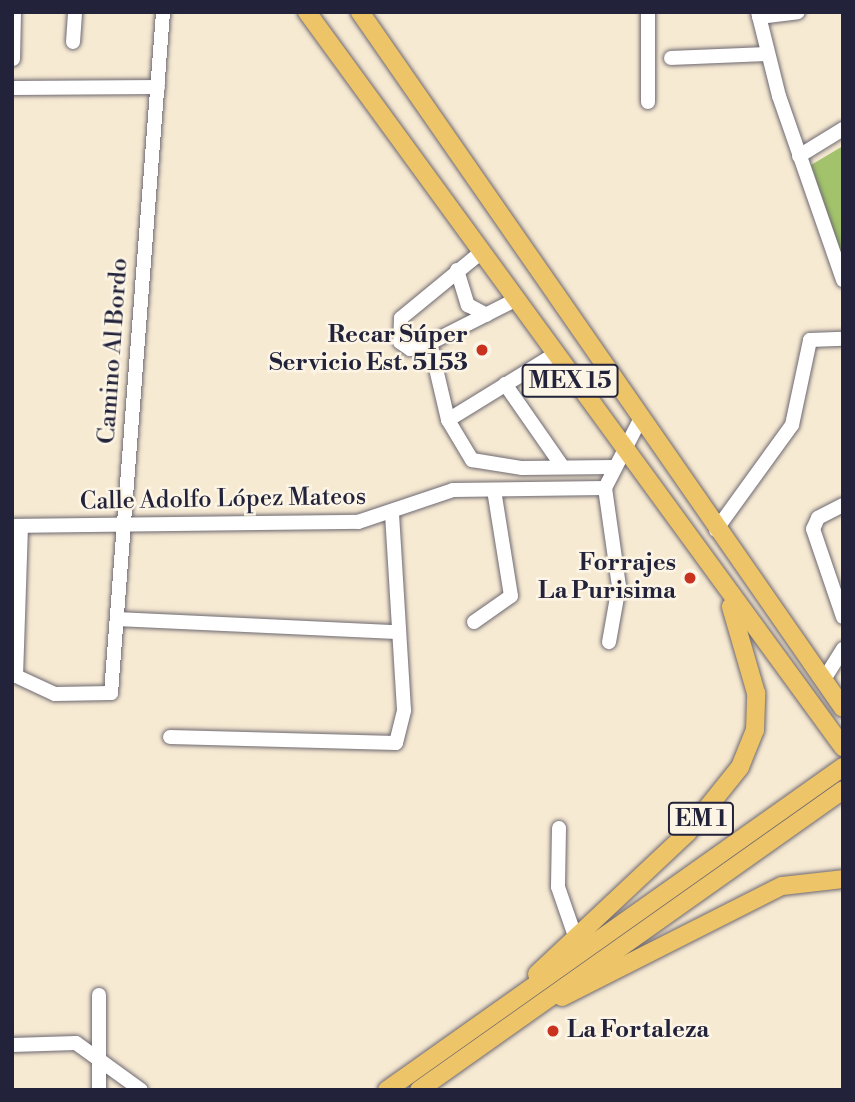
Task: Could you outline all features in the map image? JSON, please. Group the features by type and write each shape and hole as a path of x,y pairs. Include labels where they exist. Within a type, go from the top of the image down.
{"main road":[{"name":"MEX 15","path":"307,12 552,356 618,458 722,584 843,747"},
{"name":"MEX 15","path":"360,12 640,421 843,708"},
{"name":"EM 1","path":"514,996 687,833 740,767 755,730 757,693 754,667 722,584"},
{"name":"EM 1","path":"419,1090 540,1006 833,790 843,768"},
{"name":"EM 1","path":"387,1090 514,996 833,790"},
{"name":"EM 1","path":"540,1006 782,886 843,878"}],"street":[{"path":"13,59 14,12"},
{"path":"73,42 75,12"},
{"name":"Camino Al Bordo","path":"17,526 16,676 55,694 111,693 163,12"},
{"path":"648,12 648,102"},
{"path":"798,12 758,15 766,54 843,280"},
{"path":"671,58 766,54"},
{"path":"12,88 158,87"},
{"path":"799,156 843,129"},
{"path":"478,254 401,318 403,347 430,343 513,302"},
{"path":"457,270 468,304 487,315"},
{"path":"716,530 792,425 810,340 843,339"},
{"path":"430,343 448,420 472,460 490,467 562,466 618,458"},
{"path":"448,420 552,356"},
{"path":"505,384 562,466"},
{"path":"609,642 619,586 604,488 640,421"},
{"name":"Calle Adolfo López Mateos","path":"17,526 324,524 393,515 426,496 494,490 604,488"},
{"path":"474,622 511,596 494,490"},
{"path":"843,505 818,517 813,529 843,617"},
{"path":"170,737 390,747 404,729 395,632 393,515"},
{"path":"118,619 395,632"},
{"path":"823,681 843,649"},
{"path":"559,828 558,887 575,936"},
{"path":"99,995 99,1090"},
{"path":"12,1045 66,1041 83,1046 100,1062 141,1090"}],"green space":[{"path":"843,146 843,259 811,165"}],"place":[{"name":"Recar Súper Servicio Est. 5153","path":"482,350"},
{"name":"Forrajes La Purisima","path":"690,578"},
{"name":"La Fortaleza","path":"553,1031"}]}
